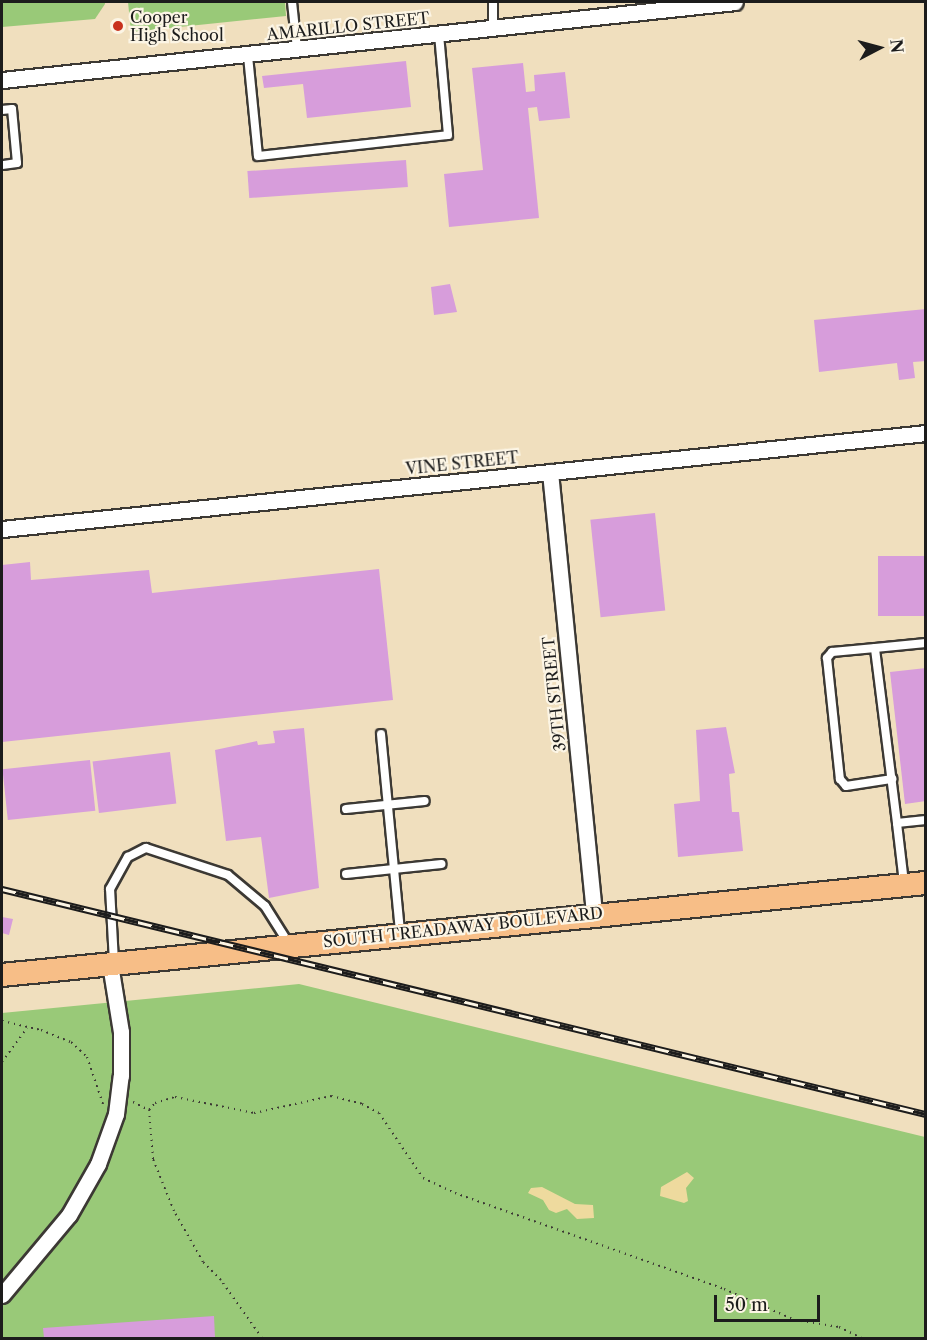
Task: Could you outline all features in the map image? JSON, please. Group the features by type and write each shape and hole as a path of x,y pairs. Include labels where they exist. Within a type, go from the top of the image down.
{"main road":[{"name":"SOUTH TREADAWAY BOULEVARD","path":"2,975 594,913 915,884"}],"street":[{"name":"AMARILLO STREET","path":"2,80 248,56 735,2"},
{"name":"VINE STREET","path":"2,529 926,433"},
{"name":"39TH STREET","path":"550,472 594,913"},
{"path":"2,1295 69,1215 98,1164 116,1114 121,1076 121,1032 112,964"}],"lane":[{"path":"292,2 297,49"},
{"path":"493,2 493,28"},
{"path":"248,56 258,156 448,135 439,34"},
{"path":"2,110 12,109 17,163 2,165"},
{"path":"892,779 846,786 840,778 827,658 832,652 926,643"},
{"path":"875,648 897,823 915,884"},
{"path":"381,734 400,934"},
{"path":"346,809 425,801"},
{"path":"897,823 926,820"},
{"path":"112,964 110,889 128,857 146,848 228,875 265,906 290,945"},
{"path":"346,874 441,864"}],"path":[{"path":"2,1021 71,1042 87,1057 105,1106"},
{"path":"2,1062 27,1028"},
{"path":"262,1338 221,1280 203,1262 174,1211 153,1159 149,1110 155,1103 175,1097 254,1113 331,1096 362,1104 379,1113 423,1178 455,1193 724,1289 795,1320 839,1327 862,1338"},
{"path":"128,1101 149,1110"}],"green space":[{"path":"2,2 105,2 105,4 95,19 2,27"},
{"path":"128,2 285,2 286,16 131,32"},
{"path":"299,984 925,1137 925,1338 2,1338 2,1013"}],"sand":[{"path":"687,1172 694,1178 686,1188 688,1201 684,1203 660,1196 661,1187"},
{"path":"542,1187 575,1204 593,1205 594,1218 577,1219 567,1209 556,1213 549,1210 543,1200 528,1193 531,1188"}],"building":[{"path":"406,61 411,107 307,118 303,84 264,88 262,76"},
{"path":"523,63 526,92 535,91 534,75 565,72 570,118 539,121 537,107 528,108 539,218 449,227 444,174 483,170 472,68"},
{"path":"406,160 408,187 249,198 247,171"},
{"path":"450,284 457,312 434,315 431,287"},
{"path":"926,309 926,361 913,362 915,378 899,380 897,363 819,372 814,320"},
{"path":"655,513 665,610 601,617 590,520"},
{"path":"878,556 926,556 926,616 878,616"},
{"path":"30,562 31,580 149,570 152,593 379,569 393,700 2,742 2,565"},
{"path":"926,668 926,801 905,804 890,672"},
{"path":"726,727 735,773 729,774 732,812 739,812 743,851 678,857 674,804 700,801 696,730"},
{"path":"304,728 319,888 269,898 261,837 226,841 215,750 257,741 258,745 275,743 273,731"},
{"path":"170,752 176,804 99,813 93,762"},
{"path":"90,760 95,811 8,820 2,769"},
{"path":"2,917 13,919 9,935 2,933"},
{"path":"214,1316 215,1338 44,1338 43,1328"}],"railway":[{"path":"2,889 926,1114"}],"place":[{"name":"Cooper High School","path":"118,26"}]}
